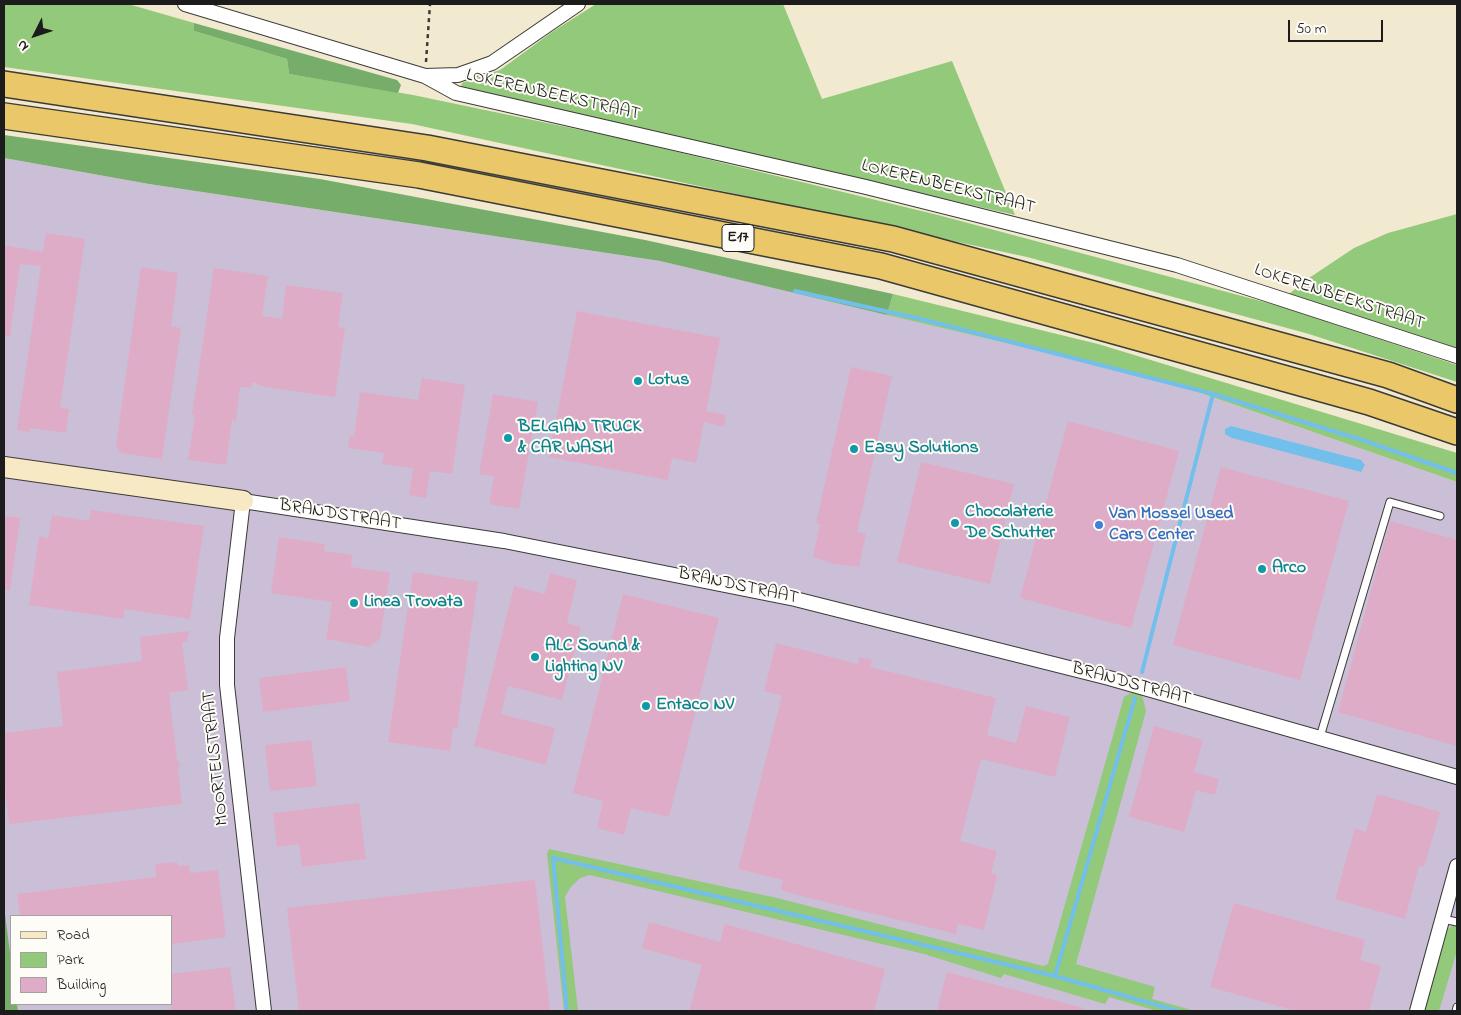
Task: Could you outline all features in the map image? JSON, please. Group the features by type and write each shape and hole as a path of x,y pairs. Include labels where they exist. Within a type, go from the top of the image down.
{"highway":[{"name":"E17","path":"4,84 427,148 893,239 1388,376 1457,400"},
{"name":"E17","path":"4,116 419,175 881,266 1360,399 1457,432"}],"street":[{"path":"185,4 425,76 458,75 492,63 578,4"},
{"name":"LOKERENBEEKSTRAAT","path":"425,76 456,93 866,186 1177,265 1457,356"},
{"name":"BRANDSTRAAT","path":"4,467 504,541 795,599 1053,663 1457,777"},
{"name":"MOORTELSTRAAT","path":"243,501 227,638 227,685 264,1011"},
{"path":"1417,1011 1457,866"}],"lane":[{"path":"1320,737 1390,502 1440,516"},
{"path":"1443,919 1457,922"},
{"path":"1456,1011 1457,1007"}],"path":[{"path":"425,76 430,4"}],"shaded area":[{"path":"4,158 149,184 660,261 1163,380 1457,482 1457,1011 4,1011"}],"green space":[{"path":"4,4 128,4 194,23 194,31 287,59 289,74 413,95 624,139 938,215 1283,307 1457,365 1457,382 1309,334 1027,257 412,124 4,67"},
{"path":"596,4 783,4 822,99 952,61 1015,215 461,89 462,83 500,70 552,32"},
{"path":"194,23 397,80 401,85 398,93 289,74 287,59 194,31"},
{"path":"4,135 320,179 645,240 893,294 887,315 660,261 149,184 4,158"},
{"path":"1457,214 1457,349 1289,294 1309,278 1354,248 1388,233"},
{"path":"893,294 1098,344 1457,453 1457,482 1163,380 887,315"},
{"path":"1132,692 1142,695 1146,711 1076,964 1155,987 1152,999 1195,1011 1157,1011 1109,997 1105,1004 1004,974 1001,978 924,954 590,875 580,878 570,888 565,897 578,1011 564,1011 547,854 549,849 777,898 1043,966 1048,964 1124,697"},
{"path":"4,906 10,953 10,1005 17,1005 18,1011 4,1011"},
{"path":"1457,925 1457,951 1439,1011 1423,1011 1446,930"}],"water":[{"path":"1231,426 1361,460 1365,465 1361,472 1232,438 1225,434 1225,429"}],"building":[{"path":"46,233 85,239 60,408 69,409 66,433 30,428 30,432 17,430 41,266 20,264 10,336 4,336 4,245 43,252"},
{"path":"141,267 178,273 171,326 181,328 162,459 121,453 116,446"},
{"path":"214,268 268,276 262,316 282,319 286,285 343,293 338,327 345,328 335,397 265,387 252,382 251,388 240,387 236,421 232,420 226,465 188,460 195,415 192,415"},
{"name":"Lotus","path":"577,311 720,338 706,411 726,415 724,427 704,422 696,463 672,458 668,480 549,457"},
{"name":"Easy Solutions","path":"851,367 892,376 857,532 866,534 859,567 834,564 813,557 820,524 816,523"},
{"path":"422,378 465,385 452,474 430,471 426,498 409,495 413,468 382,464 384,453 348,448 350,436 354,437 360,392 418,400"},
{"name":"BELGIAN TRUCK & CAR WASH","path":"493,394 538,402 519,509 489,504 494,476 479,474"},
{"name":"Van Mossel Used Cars Center","path":"1068,421 1179,451 1131,628 1020,598"},
{"name":"Chocolaterie De Schutter","path":"921,462 1014,484 990,584 897,562"},
{"name":"Arco","path":"1221,467 1349,501 1300,680 1173,645"},
{"path":"91,510 204,526 190,619 125,609 123,619 29,605 39,536 48,538 52,515 89,521"},
{"path":"4,516 20,518 10,590 4,589"},
{"path":"1390,521 1457,540 1457,746 1338,712"},
{"path":"279,537 325,544 324,551 352,555 351,567 390,573 380,639 369,647 326,639 332,602 271,593"},
{"path":"413,572 478,582 457,729 453,728 450,751 388,742"},
{"name":"ALC Sound & Lighting NV","path":"550,573 577,580 567,623 581,627 562,700 508,686 501,714 555,728 546,765 474,746 514,586 545,594"},
{"name":"Entaco NV","path":"623,594 719,618 669,817 631,808 624,835 597,828 603,801 573,793"},
{"path":"189,631 187,642 182,643 188,690 169,693 177,760 180,764 178,770 182,804 9,824 4,780 4,733 63,726 57,672 142,661 140,637"},
{"path":"776,643 858,664 860,657 872,660 870,667 996,698 987,735 1016,743 1026,706 1070,717 1055,777 981,759 960,841 997,851 991,873 997,875 984,930 958,924 956,934 809,898 781,890 783,880 738,869 782,696 764,691"},
{"path":"346,667 350,701 263,712 259,678"},
{"path":"1154,726 1203,740 1194,772 1219,779 1215,795 1196,790 1184,832 1129,817"},
{"path":"311,740 317,786 270,791 265,745"},
{"path":"1377,794 1440,812 1424,867 1419,866 1405,919 1335,899 1355,828 1366,832"},
{"path":"359,803 366,859 302,867 299,844 277,847 273,813"},
{"path":"177,862 178,866 189,865 190,873 218,870 226,937 172,944 172,915 20,915 17,894 156,877 155,864"},
{"path":"535,880 550,1011 299,1011 287,908"},
{"path":"1234,903 1365,940 1360,960 1381,966 1369,1011 1296,1011 1210,987"},
{"path":"649,922 720,942 725,924 885,969 874,1011 689,1011 702,965 642,948"},
{"path":"230,967 236,1011 171,1011 172,974"},
{"path":"947,972 1084,1008 1084,1011 937,1011"}],"waterway":[{"path":"795,291 925,320 1213,394"},
{"path":"1142,672 1213,394 1362,440 1457,473"},
{"path":"1055,976 1135,698"},
{"path":"567,1011 553,858 1055,976 1178,1011"}],"place":[{"name":"Lotus","path":"638,381"},
{"name":"BELGIAN TRUCK & CAR WASH","path":"508,438"},
{"name":"Easy Solutions","path":"854,449"},
{"name":"Chocolaterie De Schutter","path":"955,523"},
{"name":"Van Mossel Used Cars Center","path":"1099,525"},
{"name":"Arco","path":"1262,569"},
{"name":"Linea Trovata","path":"354,603"},
{"name":"ALC Sound & Lighting NV","path":"535,657"},
{"name":"Entaco NV","path":"646,706"}]}
